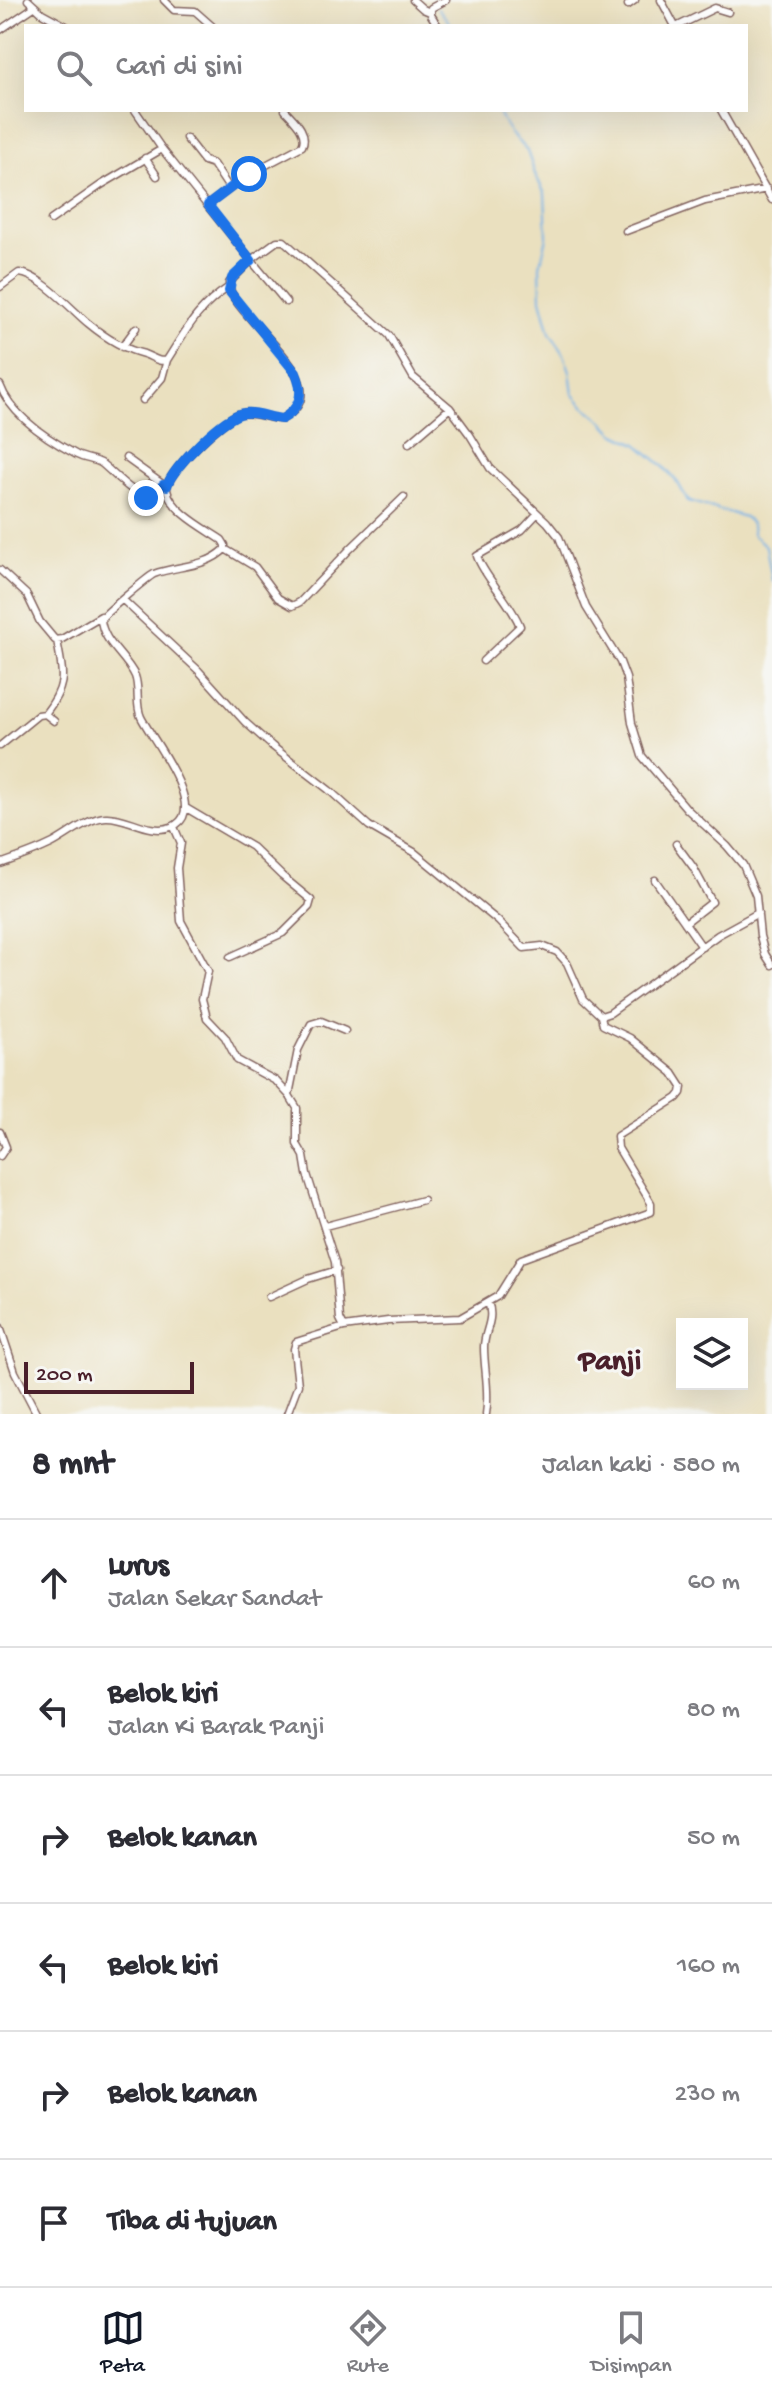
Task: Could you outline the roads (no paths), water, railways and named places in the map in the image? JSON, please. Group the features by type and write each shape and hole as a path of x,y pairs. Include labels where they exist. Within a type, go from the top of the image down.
{"street":[{"path":"28,0 63,24"},
{"path":"164,0 176,10 195,11 210,24"},
{"path":"413,0 423,9 431,10 443,2"},
{"path":"628,5 635,0"},
{"path":"661,0 675,24"},
{"path":"0,30 34,7"},
{"path":"680,24 715,8 728,12"},
{"path":"431,10 437,24"},
{"path":"136,112 162,149 286,302"},
{"path":"208,205 258,169 302,146 304,135 287,112"},
{"path":"722,112 772,200"},
{"path":"186,138 204,161 213,164 229,188"},
{"path":"51,220 101,185 162,149"},
{"path":"145,158 157,176"},
{"path":"626,231 705,201 767,189"},
{"path":"0,385 11,405 31,423 76,455 102,465 141,495 151,497 165,486 174,472 213,432 231,418 249,413 282,419 299,402 300,387 296,373 231,295 229,287 232,278 251,260 277,241 284,241 389,335 413,377 450,408 490,468 559,537 586,607 620,662 642,756 687,809 736,856 753,888 760,936 772,965"},
{"path":"0,287 19,273 27,274 122,347 158,361 167,360"},
{"path":"143,400 162,378 167,360 188,325 213,298 229,287"},
{"path":"122,347 136,328"},
{"path":"409,443 450,408"},
{"path":"126,458 165,486 181,510 222,540 225,549 255,567 278,598 292,606 300,602 404,497"},
{"path":"483,661 520,626 477,556 522,530 537,514"},
{"path":"57,640 101,616 150,576 190,566 225,549"},
{"path":"0,570 27,595 47,633 57,640 63,667 61,687 45,714"},
{"path":"123,600 198,670 245,722 329,790 357,817 414,852 498,921 524,948 542,946 557,952 567,963 583,999 601,1016 603,1025 630,1038 681,1083 682,1089 677,1098 617,1136 618,1148 652,1210 648,1214 521,1259 498,1296 460,1318 388,1321 344,1327 296,1342 298,1385 287,1414"},
{"path":"0,864 43,848 104,817 158,829 174,827 183,818 186,808 173,769 141,716 134,675 101,627 101,616"},
{"path":"0,746 38,715 45,714 54,721"},
{"path":"186,808 259,852 312,902 278,937 230,957"},
{"path":"174,827 181,843 177,868 181,921 208,971 202,994 203,1010 225,1037 239,1062 268,1076 289,1095 298,1112 297,1144 304,1156 337,1270 340,1319 344,1327"},
{"path":"676,844 712,902 685,923"},
{"path":"655,880 702,947"},
{"path":"601,1016 610,1013 702,947 758,913"},
{"path":"289,1095 298,1050 311,1024 321,1021 345,1031"},
{"path":"0,1132 6,1147 0,1156"},
{"path":"325,1226 423,1200"},
{"path":"269,1297 337,1270"},
{"path":"486,1414 488,1397 484,1345 491,1322 488,1302"},
{"path":"0,1327 15,1372 37,1414"}],"waterway":[{"path":"438,8 450,24"},
{"path":"499,112 512,135 527,151 545,194 547,237 540,266 541,299 550,333 563,352 570,371 573,394 614,433 637,444 662,465 678,483 688,501 745,517 752,525 753,535 766,546 772,581"}],"district":[{"name":"Panji","path":"610,1363"}]}
